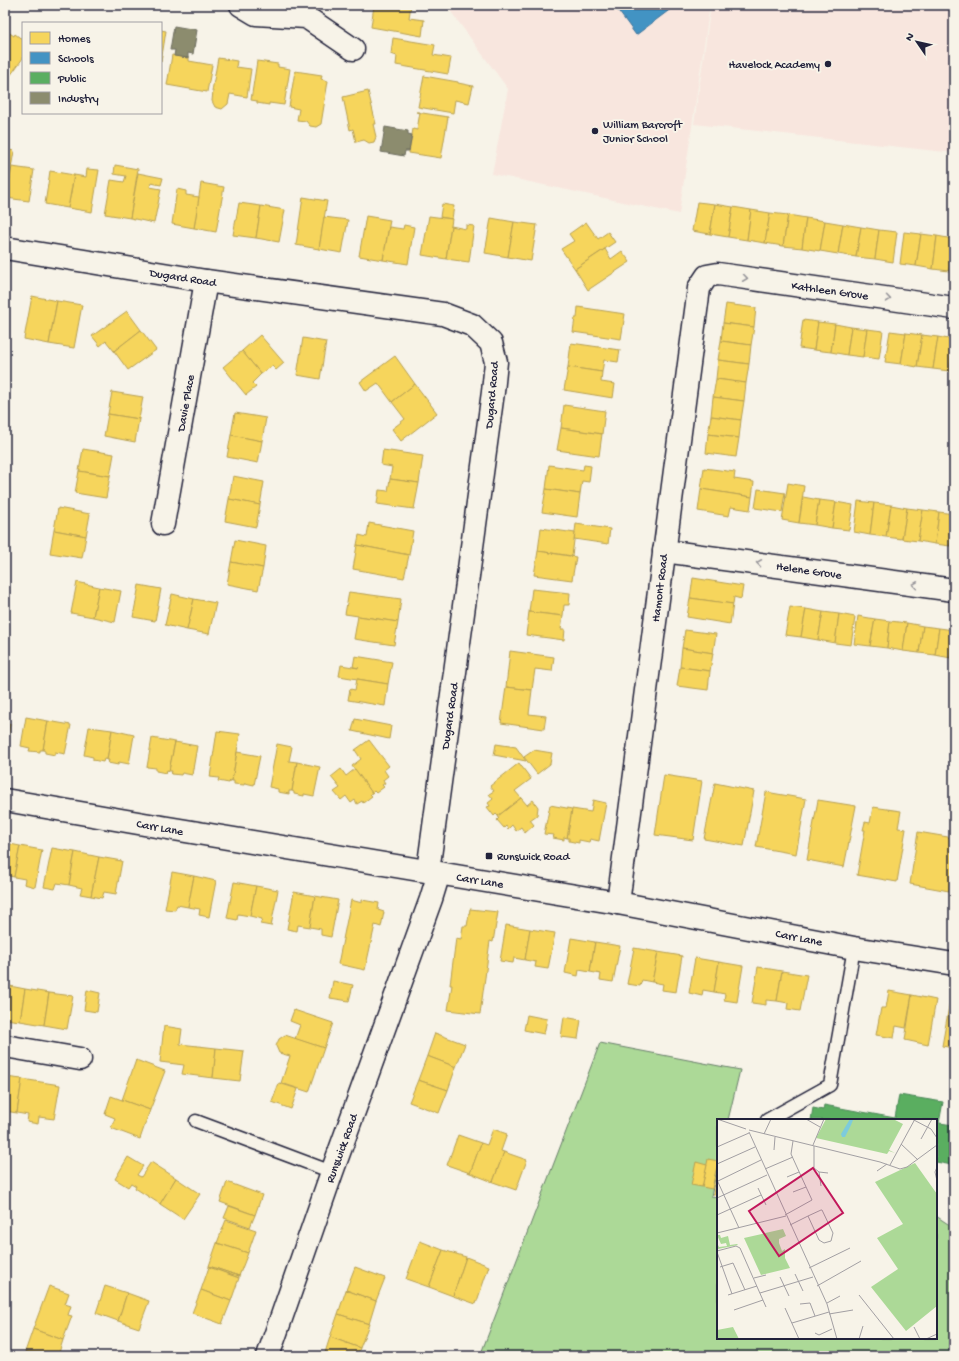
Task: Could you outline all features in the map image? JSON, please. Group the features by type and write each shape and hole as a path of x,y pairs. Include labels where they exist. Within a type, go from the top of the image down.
{"street":[{"path":"242,5 256,14 306,17 353,49"},
{"name":"Dugard Road","path":"5,248 206,281 443,314 472,325 491,343 496,362 493,392 433,872"},
{"name":"Kathleen Grove","path":"707,276 718,274 954,308"},
{"name":"Hamont Road","path":"618,903 699,288 707,276"},
{"name":"Davie Place","path":"163,524 206,281"},
{"name":"Helene Grove","path":"664,550 954,590"},
{"name":"Carr Lane","path":"5,800 618,903 854,948 954,964"},
{"name":"Runswick Road","path":"268,1356 332,1172 431,899 433,872"},
{"path":"5,1046 80,1059"}],"lane":[{"path":"769,1119 830,1084 854,948"},
{"path":"196,1121 332,1172"}],"shaded area":[{"name":"William Barcroft Junior School","path":"446,5 710,5 679,214 492,174 508,89"},
{"name":"Havelock Academy","path":"711,5 954,5 954,153 694,124"}],"green space":[{"path":"600,1043 740,1070 728,1119 717,1119 717,1169 711,1196 717,1197 717,1339 937,1339 937,1217 954,1228 954,1356 480,1356"}],"building: Homes":[{"path":"374,5 411,5 409,18 424,20 422,36 371,27"},
{"path":"5,30 14,36 15,34 22,39 22,59 10,76 5,72"},
{"path":"162,30 166,31 162,56"},
{"path":"393,38 435,45 433,55 451,58 448,74 396,65 397,56 391,54"},
{"path":"172,55 189,58 189,61 212,65 207,92 167,85"},
{"path":"218,58 237,61 236,67 251,69 247,97 230,94 228,104 222,109 215,107 212,101 212,91"},
{"path":"257,61 278,64 278,67 290,69 284,105 269,103 269,105 257,103 257,101 251,100"},
{"path":"295,71 322,75 321,79 328,81 321,124 316,127 310,126 306,121 297,120 299,109 289,107"},
{"path":"424,76 473,86 469,103 455,100 453,113 418,107"},
{"path":"368,91 376,124 373,124 376,137 374,142 369,143 364,140 356,142 353,129 350,130 343,97"},
{"path":"420,113 448,117 441,158 409,153 413,129 417,130"},
{"path":"5,149 14,151 6,198 5,197"},
{"path":"115,165 138,169 130,218 105,214 111,180 124,182 126,176 114,174"},
{"path":"12,167 34,170 29,201 6,198"},
{"path":"87,169 99,170 92,212 68,208 74,175 86,177"},
{"path":"50,171 74,175 68,208 45,204"},
{"path":"138,173 163,178 161,185 151,183 150,187 161,189 154,223 130,218"},
{"path":"201,183 224,187 216,232 194,228"},
{"path":"177,189 186,191 186,195 199,197 194,228 172,224"},
{"path":"303,197 327,201 319,249 296,245"},
{"path":"697,202 715,204 710,234 692,231"},
{"path":"239,203 261,206 256,238 233,235"},
{"path":"442,204 454,206 452,219 440,217"},
{"path":"715,204 733,207 728,237 710,234"},
{"path":"261,206 285,210 279,242 256,238"},
{"path":"733,207 751,210 747,240 728,237"},
{"path":"751,210 770,213 765,243 747,240"},
{"path":"770,213 788,215 783,246 765,243"},
{"path":"788,215 806,218 802,248 783,246"},
{"path":"366,216 390,220 383,260 359,256"},
{"path":"429,216 452,219 446,259 422,255"},
{"path":"324,217 348,220 342,253 319,249"},
{"path":"491,218 514,222 508,257 485,253"},
{"path":"806,218 825,221 820,251 802,248"},
{"path":"825,221 843,224 838,254 820,251"},
{"path":"514,222 537,225 531,261 508,257"},
{"path":"586,222 598,239 608,232 615,242 575,269 561,249 574,241 569,234"},
{"path":"843,224 861,227 856,257 838,254"},
{"path":"404,225 414,227 408,264 383,260 389,227 403,229"},
{"path":"466,225 474,226 469,262 446,259 451,226 466,229"},
{"path":"861,227 879,230 875,259 856,257"},
{"path":"879,230 897,232 893,262 875,259"},
{"path":"904,232 921,234 916,266 900,264"},
{"path":"921,234 937,236 933,269 916,266"},
{"path":"937,236 953,239 949,271 933,269"},
{"path":"954,239 954,272 949,271"},
{"path":"605,249 611,259 622,251 630,262 588,290 575,269"},
{"path":"32,296 57,301 49,344 24,339"},
{"path":"57,301 82,305 74,348 49,344"},
{"path":"726,304 756,308 754,327 723,323"},
{"path":"578,307 625,314 621,339 573,332"},
{"path":"127,311 141,330 114,351 106,341 100,346 92,336"},
{"path":"803,320 818,322 814,350 799,348"},
{"path":"818,322 835,324 831,352 814,350"},
{"path":"723,323 754,327 751,345 721,341"},
{"path":"835,324 851,327 847,355 831,352"},
{"path":"851,327 867,329 863,357 847,355"},
{"path":"867,329 883,331 879,359 863,357"},
{"path":"141,330 156,350 128,370 114,351"},
{"path":"890,331 906,333 901,364 885,362"},
{"path":"906,333 922,335 917,367 901,364"},
{"path":"260,335 284,363 276,370 272,366 261,374 242,351"},
{"path":"922,335 938,337 933,369 917,367"},
{"path":"938,337 954,340 949,371 933,369"},
{"path":"303,338 326,342 320,379 297,375"},
{"path":"954,340 954,372 949,371"},
{"path":"721,341 751,345 749,364 718,360"},
{"path":"571,343 620,350 618,362 604,360 602,372 568,367"},
{"path":"242,351 261,374 252,383 256,387 246,395 223,367"},
{"path":"395,356 415,384 392,402 378,383 366,391 360,382"},
{"path":"718,360 749,364 746,383 716,379"},
{"path":"568,367 602,372 601,382 615,384 613,398 564,390"},
{"path":"716,379 746,383 744,401 713,397"},
{"path":"415,384 437,413 401,441 392,429 405,419 392,402"},
{"path":"112,392 143,397 139,419 108,414"},
{"path":"713,397 744,401 741,420 711,416"},
{"path":"564,405 605,411 602,434 561,428"},
{"path":"235,413 266,418 262,441 231,435"},
{"path":"108,414 139,419 135,442 104,436"},
{"path":"711,416 741,420 739,438 708,434"},
{"path":"561,428 602,434 599,456 557,450"},
{"path":"708,434 739,438 736,457 706,453"},
{"path":"231,435 262,441 258,463 227,457"},
{"path":"83,449 114,454 110,476 79,471"},
{"path":"383,450 423,456 419,483 390,479 392,467 381,465"},
{"path":"549,465 583,470 584,465 591,466 589,482 582,481 580,494 546,489"},
{"path":"704,468 735,472 734,479 754,482 752,497 701,489"},
{"path":"79,471 110,476 106,498 75,493"},
{"path":"233,476 264,482 260,505 229,499"},
{"path":"390,479 419,483 414,509 377,504 379,490 388,491"},
{"path":"788,483 804,486 799,523 782,520"},
{"path":"546,489 580,494 577,517 542,512"},
{"path":"701,489 752,497 750,510 731,507 729,516 698,511"},
{"path":"758,489 785,493 782,512 755,508"},
{"path":"803,497 819,500 815,525 799,523"},
{"path":"229,499 260,505 256,527 225,521"},
{"path":"819,500 836,502 832,528 815,525"},
{"path":"858,501 874,503 870,535 854,532"},
{"path":"836,502 853,505 849,530 832,528"},
{"path":"874,503 891,505 886,537 870,535"},
{"path":"891,505 907,508 902,539 886,537"},
{"path":"58,508 90,514 86,536 54,530"},
{"path":"907,508 923,510 918,541 902,539"},
{"path":"923,510 939,512 935,544 918,541"},
{"path":"939,512 954,514 950,546 935,544"},
{"path":"954,520 954,546 950,546"},
{"path":"369,523 413,531 409,555 357,545 359,535 367,537"},
{"path":"576,524 610,529 608,544 574,539"},
{"path":"541,528 575,533 572,556 538,551"},
{"path":"54,530 86,536 82,558 50,553"},
{"path":"235,540 266,546 263,568 231,562"},
{"path":"357,545 409,555 404,578 353,569"},
{"path":"538,551 576,557 572,580 534,575"},
{"path":"231,562 263,568 258,590 227,584"},
{"path":"693,578 743,586 741,599 734,597 733,604 690,598"},
{"path":"77,582 99,587 93,617 71,613"},
{"path":"139,585 161,589 155,621 133,617"},
{"path":"99,587 121,591 115,622 93,617"},
{"path":"532,589 570,593 569,605 564,605 563,616 529,612"},
{"path":"349,592 401,599 398,622 345,614"},
{"path":"172,594 194,599 187,630 165,625"},
{"path":"690,598 733,604 730,624 687,617"},
{"path":"194,599 216,603 209,634 187,630"},
{"path":"790,607 806,609 801,637 785,635"},
{"path":"806,609 823,612 818,640 801,637"},
{"path":"529,612 563,616 561,629 565,629 564,640 526,635"},
{"path":"823,612 839,614 835,643 818,640"},
{"path":"839,614 855,617 851,645 835,643"},
{"path":"358,616 398,622 394,645 354,639"},
{"path":"858,616 875,619 870,646 854,644"},
{"path":"875,619 890,621 887,648 870,646"},
{"path":"890,621 907,623 903,651 887,648"},
{"path":"907,623 923,626 919,653 903,651"},
{"path":"923,626 939,628 935,655 919,653"},
{"path":"939,628 954,630 951,658 935,655"},
{"path":"685,630 716,634 713,653 682,648"},
{"path":"954,637 954,658 951,658"},
{"path":"682,648 713,653 710,671 680,667"},
{"path":"510,651 554,657 552,671 535,669 532,690 506,687"},
{"path":"355,656 392,662 388,684 339,676 341,665 353,667"},
{"path":"680,667 710,671 708,690 677,686"},
{"path":"357,679 388,684 385,706 348,700 350,689 355,690"},
{"path":"506,687 532,690 529,714 546,716 544,729 501,723"},
{"path":"26,717 48,721 43,750 40,750 40,752 29,751 30,748 21,746"},
{"path":"355,719 391,726 389,739 352,731"},
{"path":"48,721 71,725 65,754 55,752 55,755 45,753 43,750"},
{"path":"5,723 10,724 6,753 5,753"},
{"path":"89,727 112,730 107,760 104,759 103,762 93,760 93,757 84,755"},
{"path":"112,730 134,735 129,764 119,762 118,765 108,763 109,760 107,760"},
{"path":"217,731 240,734 232,781 230,780 229,783 218,781 219,778 210,777"},
{"path":"152,738 175,742 169,771 167,770 166,773 156,771 156,768 147,767"},
{"path":"369,740 389,766 384,770 388,776 383,780 385,783 382,785 384,787 376,793 374,791 372,793 352,766 361,759 355,750"},
{"path":"175,742 197,746 192,775 182,773 181,775 171,774 172,771 169,771"},
{"path":"277,744 292,747 289,761 297,762 292,791 289,791 289,794 278,792 278,789 269,787"},
{"path":"496,744 516,747 526,761 494,755"},
{"path":"534,750 552,753 550,764 537,774 524,757"},
{"path":"237,752 260,756 254,785 245,783 244,785 234,784 234,781 232,781"},
{"path":"297,762 320,767 314,796 294,794 292,791"},
{"path":"519,763 531,779 515,791 521,798 498,816 496,814 494,816 487,807 490,806 488,803 493,799 489,794 494,791 490,786"},
{"path":"341,769 346,776 355,769 372,793 370,794 372,796 363,803 362,801 357,804 355,800 351,803 346,796 341,800 334,792 340,788 331,777"},
{"path":"664,775 702,781 693,840 655,835"},
{"path":"715,783 754,791 744,846 704,839"},
{"path":"766,792 806,799 796,854 756,847"},
{"path":"521,798 527,805 533,800 538,807 537,815 530,820 534,825 525,833 521,827 516,831 512,825 508,829 506,826 504,828 497,820 499,818 498,816"},
{"path":"593,800 606,803 599,841 590,839 589,842 579,840 579,843 569,841 569,838 567,838 572,809 591,812"},
{"path":"818,800 856,806 844,867 807,860"},
{"path":"550,805 572,809 567,838 564,837 564,840 553,838 554,835 544,834"},
{"path":"873,807 901,811 898,828 906,829 897,882 857,875 865,830 863,830 865,822 870,823"},
{"path":"918,832 954,838 954,862 949,891 910,884"},
{"path":"5,843 20,846 14,877 5,875"},
{"path":"20,846 42,850 35,887 24,884 25,879 14,877"},
{"path":"52,848 75,852 69,885 57,883 55,889 44,887"},
{"path":"75,852 99,857 91,896 80,894 82,888 69,885"},
{"path":"99,857 122,861 116,894 104,892 102,898 91,896"},
{"path":"172,872 194,876 188,907 177,905 175,910 165,909"},
{"path":"194,876 216,881 209,917 199,915 200,909 188,907"},
{"path":"234,882 256,886 250,916 238,914 237,920 227,918"},
{"path":"256,886 278,890 271,926 260,924 262,919 250,916"},
{"path":"294,892 315,896 310,927 298,925 297,931 287,929"},
{"path":"315,896 338,900 331,937 321,935 321,929 310,927"},
{"path":"351,900 362,903 362,900 379,903 378,910 384,912 381,927 375,925 365,970 338,964"},
{"path":"470,909 498,912 493,942 490,941 480,1014 448,1010 452,985 450,985 456,938 461,939 463,926 467,926"},
{"path":"506,925 530,929 525,960 514,958 513,963 500,961"},
{"path":"530,929 555,933 548,969 535,967 536,962 525,960"},
{"path":"571,938 595,942 590,972 579,970 578,976 565,973"},
{"path":"595,942 620,946 613,982 600,980 601,974 590,972"},
{"path":"634,948 658,952 652,982 642,980 640,986 627,984"},
{"path":"658,952 682,956 676,992 662,990 663,984 652,982"},
{"path":"695,958 719,962 714,992 703,990 702,996 689,993"},
{"path":"719,962 743,966 737,1002 724,1000 725,994 714,992"},
{"path":"758,967 782,971 777,1001 766,1000 766,1005 752,1003"},
{"path":"782,971 807,975 800,1011 787,1009 788,1003 777,1001"},
{"path":"333,981 353,985 349,1001 330,998"},
{"path":"5,985 25,989 20,1021 5,1019"},
{"path":"25,989 49,993 44,1025 20,1021"},
{"path":"87,990 100,993 97,1012 84,1010"},
{"path":"889,991 912,995 906,1028 896,1026 894,1038 876,1035 881,1008 886,1008"},
{"path":"49,993 73,996 67,1029 44,1025"},
{"path":"912,995 936,1000 928,1045 905,1040"},
{"path":"950,1001 954,1001 954,1048 942,1046"},
{"path":"294,1010 333,1023 324,1048 295,1039 300,1025 290,1021"},
{"path":"527,1015 547,1019 544,1034 524,1030"},
{"path":"564,1017 581,1020 578,1039 561,1037"},
{"path":"164,1026 182,1029 180,1044 216,1048 213,1078 182,1074 184,1065 160,1062"},
{"path":"435,1033 465,1044 456,1067 427,1056"},
{"path":"285,1035 324,1048 309,1092 281,1083 290,1056 279,1053 276,1046 279,1039"},
{"path":"216,1048 244,1051 240,1081 213,1078"},
{"path":"427,1056 456,1067 448,1090 418,1080"},
{"path":"136,1060 165,1071 150,1110 122,1100"},
{"path":"5,1077 22,1079 17,1113 5,1111"},
{"path":"22,1079 60,1085 54,1119 39,1117 38,1124 27,1122 28,1115 17,1113"},
{"path":"418,1080 448,1090 439,1113 409,1102"},
{"path":"279,1083 298,1089 291,1109 272,1102"},
{"path":"111,1096 150,1110 140,1139 111,1128 115,1118 105,1114"},
{"path":"493,1129 507,1134 501,1151 504,1152 493,1182 470,1173 481,1143 487,1145"},
{"path":"458,1135 481,1143 470,1173 447,1165"},
{"path":"504,1152 527,1160 516,1190 493,1182"},
{"path":"128,1157 143,1166 137,1175 141,1177 151,1162 176,1178 160,1204 135,1188 136,1186 131,1183 128,1187 115,1179"},
{"path":"708,1159 717,1161 712,1189 702,1187"},
{"path":"696,1162 707,1165 702,1187 691,1185"},
{"path":"717,1174 717,1194 713,1194"},
{"path":"176,1178 200,1194 183,1219 160,1204"},
{"path":"227,1182 262,1195 255,1215 220,1202"},
{"path":"229,1206 255,1215 250,1227 224,1218"},
{"path":"226,1220 256,1230 248,1253 217,1243"},
{"path":"420,1241 443,1250 429,1287 406,1279"},
{"path":"217,1243 248,1253 239,1276 209,1266"},
{"path":"443,1250 466,1257 453,1296 429,1287"},
{"path":"466,1257 489,1266 476,1304 453,1296"},
{"path":"209,1267 239,1276 239,1278"},
{"path":"209,1267 239,1278 231,1301 201,1290"},
{"path":"355,1267 385,1278 376,1301 346,1290"},
{"path":"49,1286 69,1293 65,1304 71,1306 68,1315 72,1316 63,1340 33,1329"},
{"path":"105,1286 127,1293 118,1321 96,1313"},
{"path":"201,1290 231,1301 222,1324 192,1313"},
{"path":"346,1290 376,1301 369,1324 338,1314"},
{"path":"127,1293 149,1301 139,1328 118,1321"},
{"path":"338,1314 369,1324 360,1348 330,1337"},
{"path":"33,1329 63,1340 58,1356 36,1356 25,1352"},
{"path":"330,1337 360,1348 357,1356 324,1356"}],"building: Schools":[{"path":"614,5 676,5 636,35"}],"building: Public":[{"path":"899,1095 943,1102 939,1123 954,1125 954,1154 952,1165 937,1162 937,1119 811,1119 813,1108 823,1110 824,1105 895,1118"}],"building: Industry":[{"path":"174,26 197,30 193,54 188,53 188,58 174,56 175,50 170,50"},
{"path":"385,127 408,131 408,134 412,135 409,151 405,151 404,156 381,152"}],"place":[{"name":"Havelock Academy","path":"828,64"},
{"name":"William Barcroft Junior School","path":"595,131"},
{"name":"Runswick Road","path":"489,856"}]}
